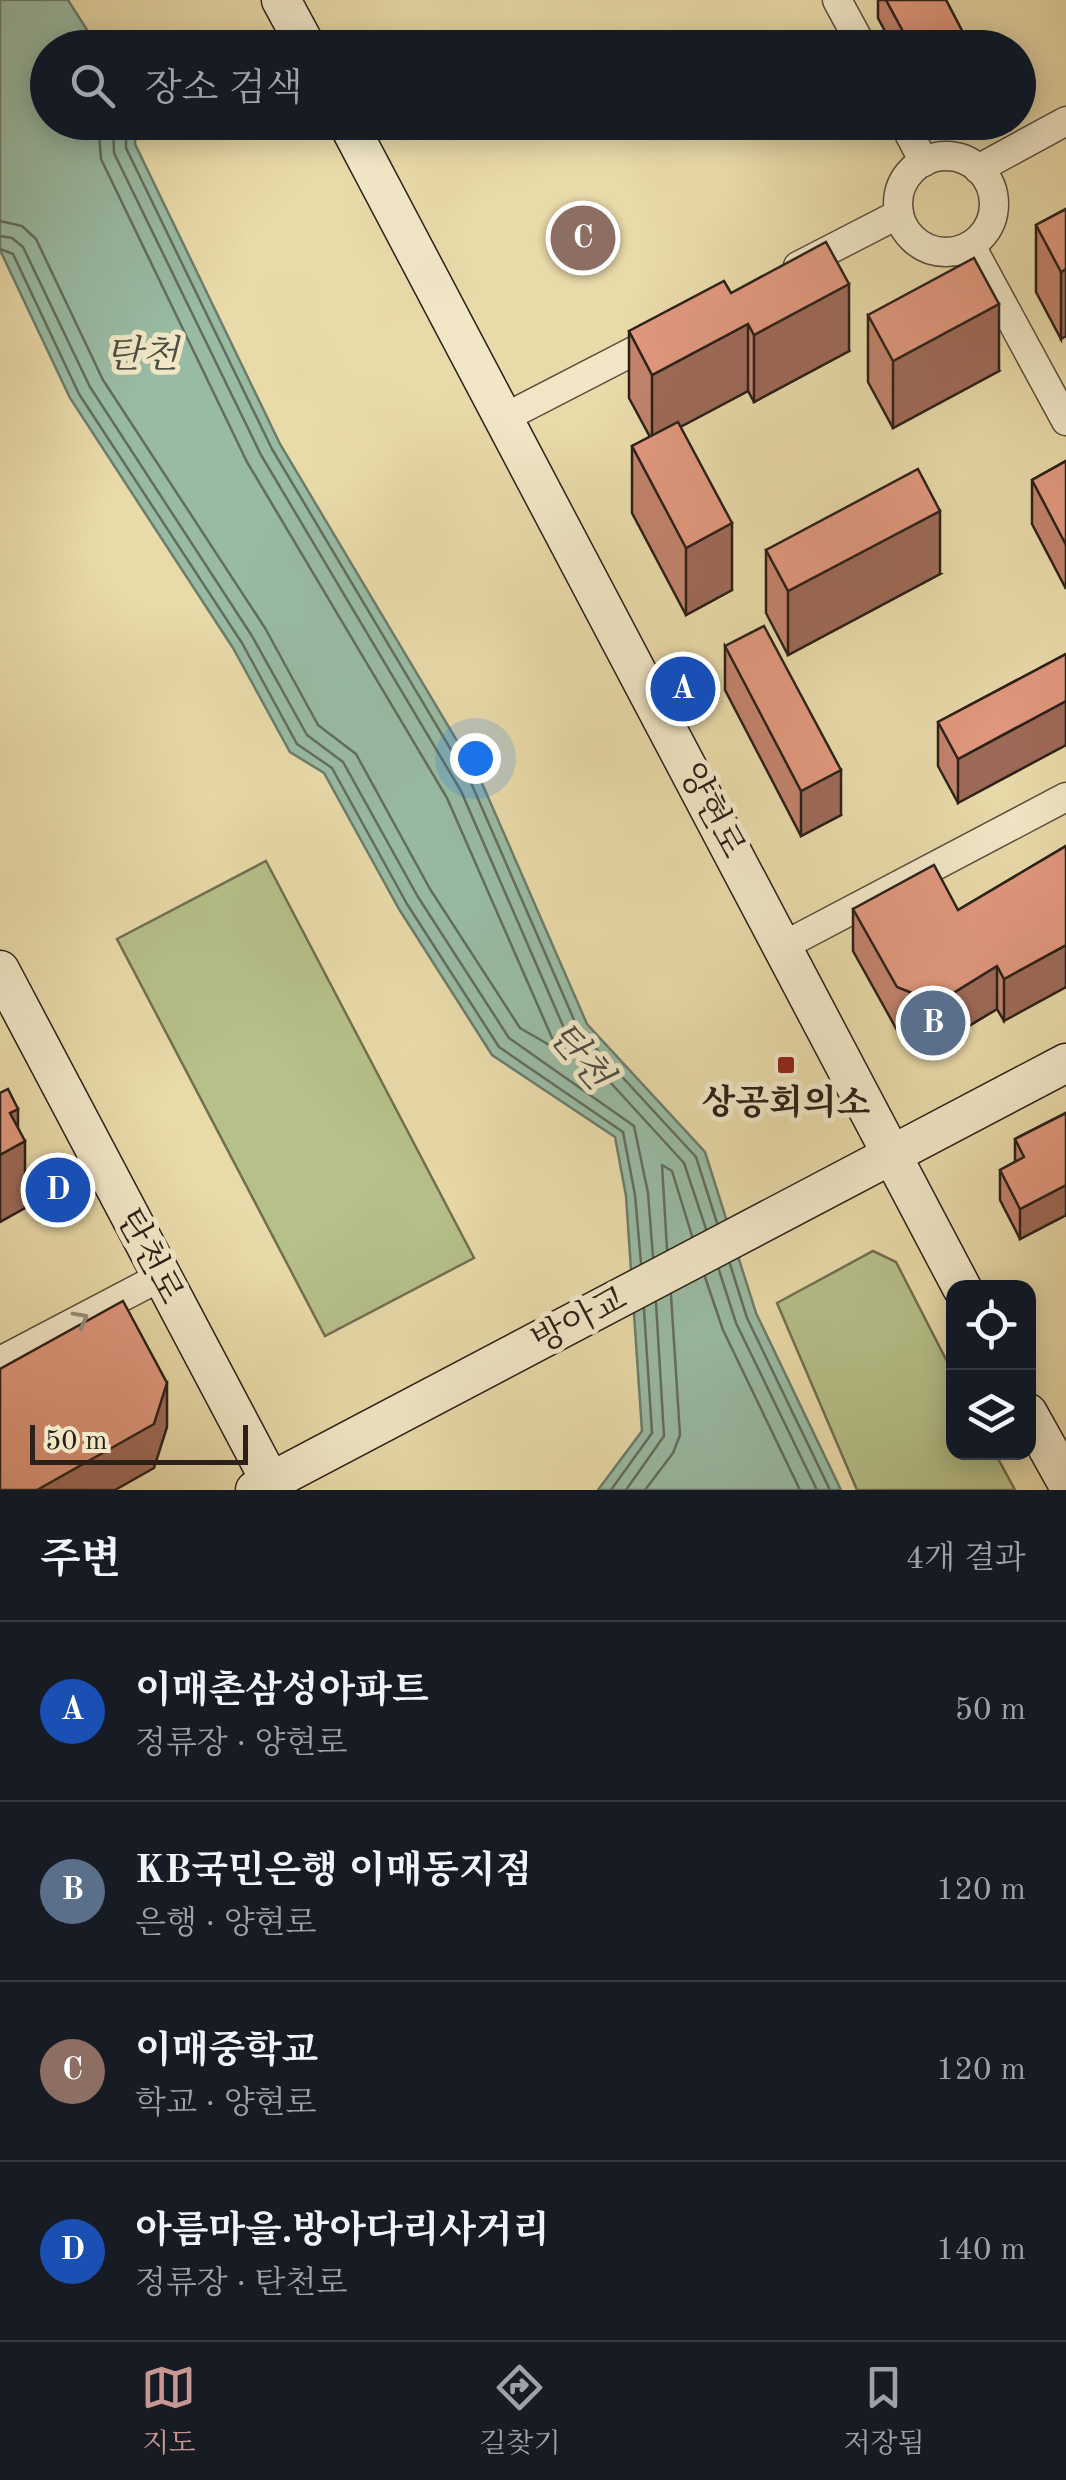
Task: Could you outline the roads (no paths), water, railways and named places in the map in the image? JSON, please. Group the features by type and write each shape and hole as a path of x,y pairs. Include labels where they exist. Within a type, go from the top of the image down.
{"main road":[{"path":"282,0 298,30"},
{"name":"양현로","path":"357,140 785,945 958,1280"},
{"name":"탄천로","path":"0,970 162,1276 267,1487"},
{"name":"방아교","path":"267,1487 337,1446 1066,1063"},
{"path":"1036,1427 1066,1481"}],"street":[{"path":"837,0 853,30"},
{"path":"1036,137 1066,121"},
{"path":"912,140 924,162"},
{"path":"978,169 1031,140"},
{"path":"956,157 978,169 992,188 995,204 983,235 971,246 957,252 926,248 904,228 899,214 903,183 924,162 956,157"},
{"path":"776,278 899,214"},
{"path":"971,246 1066,422"},
{"path":"504,418 688,323"},
{"path":"785,945 1066,797"},
{"path":"0,1361 162,1276"}],"water":[{"name":"탄천","path":"0,0 68,0 87,30 30,30 30,140 135,140 280,444 481,781 587,1024 705,1152 756,1313 841,1490 598,1490 642,1431 626,1196 615,1137 492,1055 399,909 324,773 290,752 233,648 70,398 0,250"}],"place":[{"name":"이매중학교","path":"583,238"},
{"name":"이매촌삼성아파트","path":"683,689"},
{"name":"KB국민은행 이매동지점","path":"933,1023"},
{"name":"상공회의소","path":"786,1065"},
{"name":"아름마을.방아다리사거리","path":"58,1190"}]}
